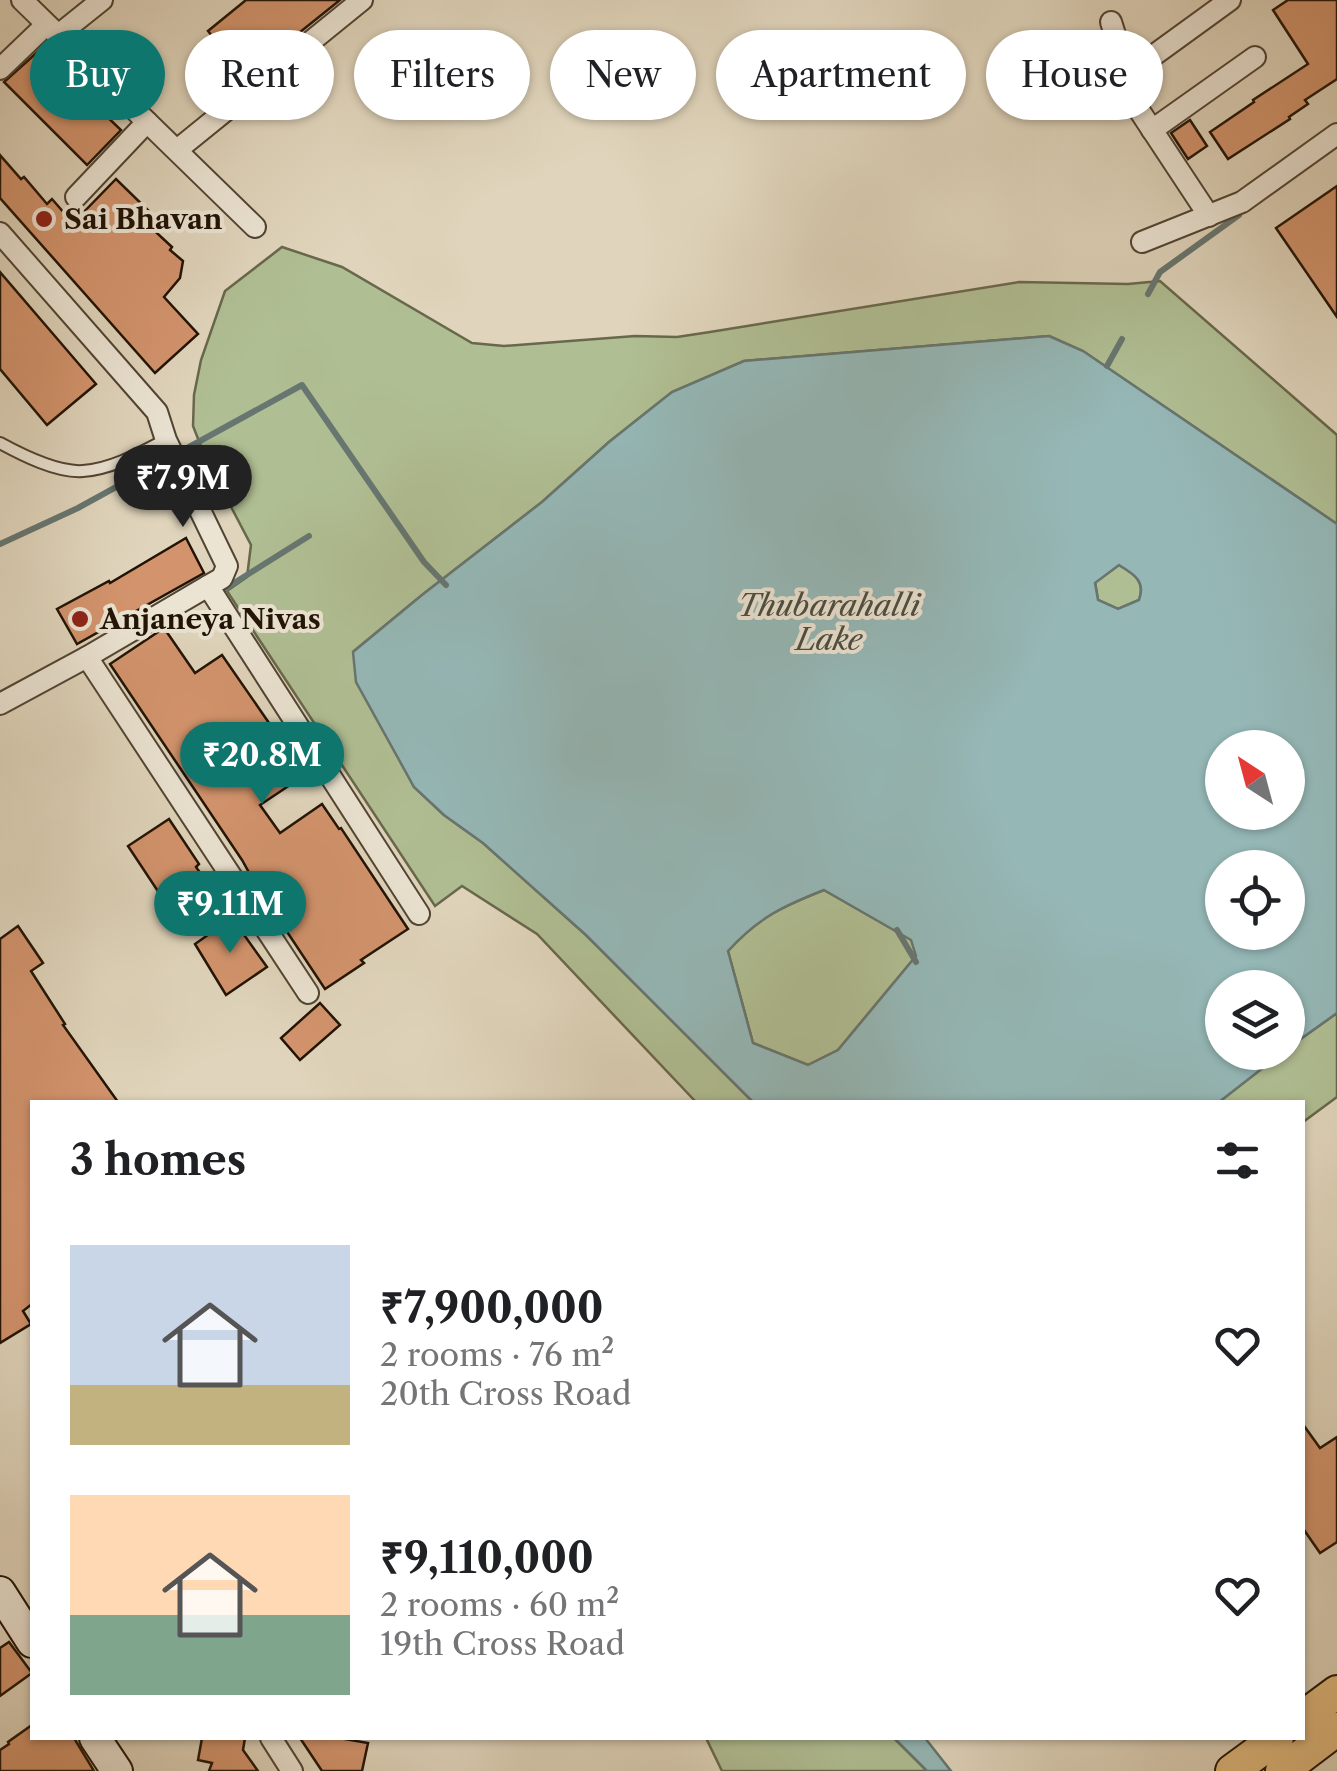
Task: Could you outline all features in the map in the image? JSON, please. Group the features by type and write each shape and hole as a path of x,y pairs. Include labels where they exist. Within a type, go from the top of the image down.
{"main road":[{"path":"1305,1716 1337,1692"},
{"path":"1232,1771 1279,1759 1337,1729"}],"street":[{"path":"22,0 52,30 102,0"},
{"path":"177,150 362,0"},
{"path":"1163,49 1230,0"},
{"path":"1111,22 1114,30"},
{"path":"0,70 30,47"},
{"path":"1152,130 1256,57"},
{"path":"1146,120 1209,216"},
{"path":"76,197 147,122 255,227"},
{"path":"1142,242 1242,202 1337,134"},
{"path":"0,233 157,412 227,566 222,578 0,704"},
{"path":"208,586 419,914"},
{"path":"87,657 308,993"},
{"path":"0,1592 30,1639"},
{"path":"96,1740 117,1771"},
{"path":"272,1740 292,1771"}],"lane":[{"path":"0,443 34,462 81,472 168,443"}],"green space":[{"path":"282,247 342,267 472,343 504,346 635,336 677,337 1019,282 1160,281 1337,435 1337,524 1083,351 1049,336 744,361 672,392 542,502 354,651 389,739 414,787 586,935 751,1100 694,1100 537,934 462,886 435,906 227,591 247,577 251,545 193,426 201,360 225,291"},
{"path":"1119,565 1134,575 1141,588 1139,600 1118,609 1098,600 1095,582"},
{"path":"824,890 912,940 916,956 838,1050 808,1065 753,1043 728,951 772,914"},
{"path":"1337,1013 1337,1097 1305,1121 1305,1100 1222,1100 1260,1070 1305,1070 1305,1036"},
{"path":"707,1740 896,1740 927,1771 722,1771"}],"water":[{"name":"Thubarahalli Lake","path":"1049,336 1083,351 1337,524 1337,1013 1305,1036 1305,970 1205,970 1205,1070 1260,1070 1222,1100 751,1100 586,935 414,787 356,682 353,652 542,502 672,392 744,361","holes":["1119,565 1140,583 1139,600 1118,609 1098,600 1095,583","824,890 911,940 916,956 838,1050 808,1065 753,1043 728,951 761,921"]},
{"path":"896,1740 927,1740 951,1771 927,1771"}],"building":[{"path":"246,0 340,0 303,30 209,30"},
{"path":"1288,0 1337,0 1337,79 1305,100 1308,104 1290,119 1228,159 1210,132 1308,64 1273,10"},
{"path":"30,59 30,108 4,82"},
{"path":"42,120 111,120 121,130 87,165"},
{"path":"1190,120 1207,146 1188,159 1171,133"},
{"path":"0,155 47,204 52,199 75,221 116,179 153,215 146,223 183,261 180,278 164,297 198,334 155,373 0,198"},
{"path":"1337,186 1337,317 1276,228"},
{"path":"0,272 96,384 47,425 0,369"},
{"path":"186,538 204,573 77,644 57,609"},
{"path":"164,628 195,673 222,655 305,775 260,805 280,833 322,804 408,929 325,989 110,664"},
{"path":"169,819 212,890 175,917 128,846"},
{"path":"232,918 267,967 226,995 195,944"},
{"path":"18,926 43,963 31,971 63,1025 117,1100 30,1100 30,1306 23,1311 30,1325 0,1343 0,939"},
{"path":"320,1003 340,1025 300,1060 281,1038"},
{"path":"1305,1427 1320,1448 1337,1437 1337,1542 1320,1553 1305,1531"},
{"path":"9,1642 30,1674 0,1696 0,1648"},
{"path":"30,1726 30,1740 75,1740 94,1771 0,1771 0,1750"},
{"path":"202,1740 245,1740 243,1750 258,1771 209,1771 212,1763 198,1760"},
{"path":"301,1740 368,1743 362,1771 322,1771"}],"waterway":[{"path":"1148,294 1160,272 1239,215"},
{"path":"1107,366 1122,339"},
{"path":"0,544 78,508 302,385 424,562 446,585"},
{"path":"223,590 309,536"},
{"path":"897,930 916,962"}],"place":[{"name":"Sai Bhavan","path":"44,219"},
{"name":"Anjaneya Nivas","path":"80,619"}]}
